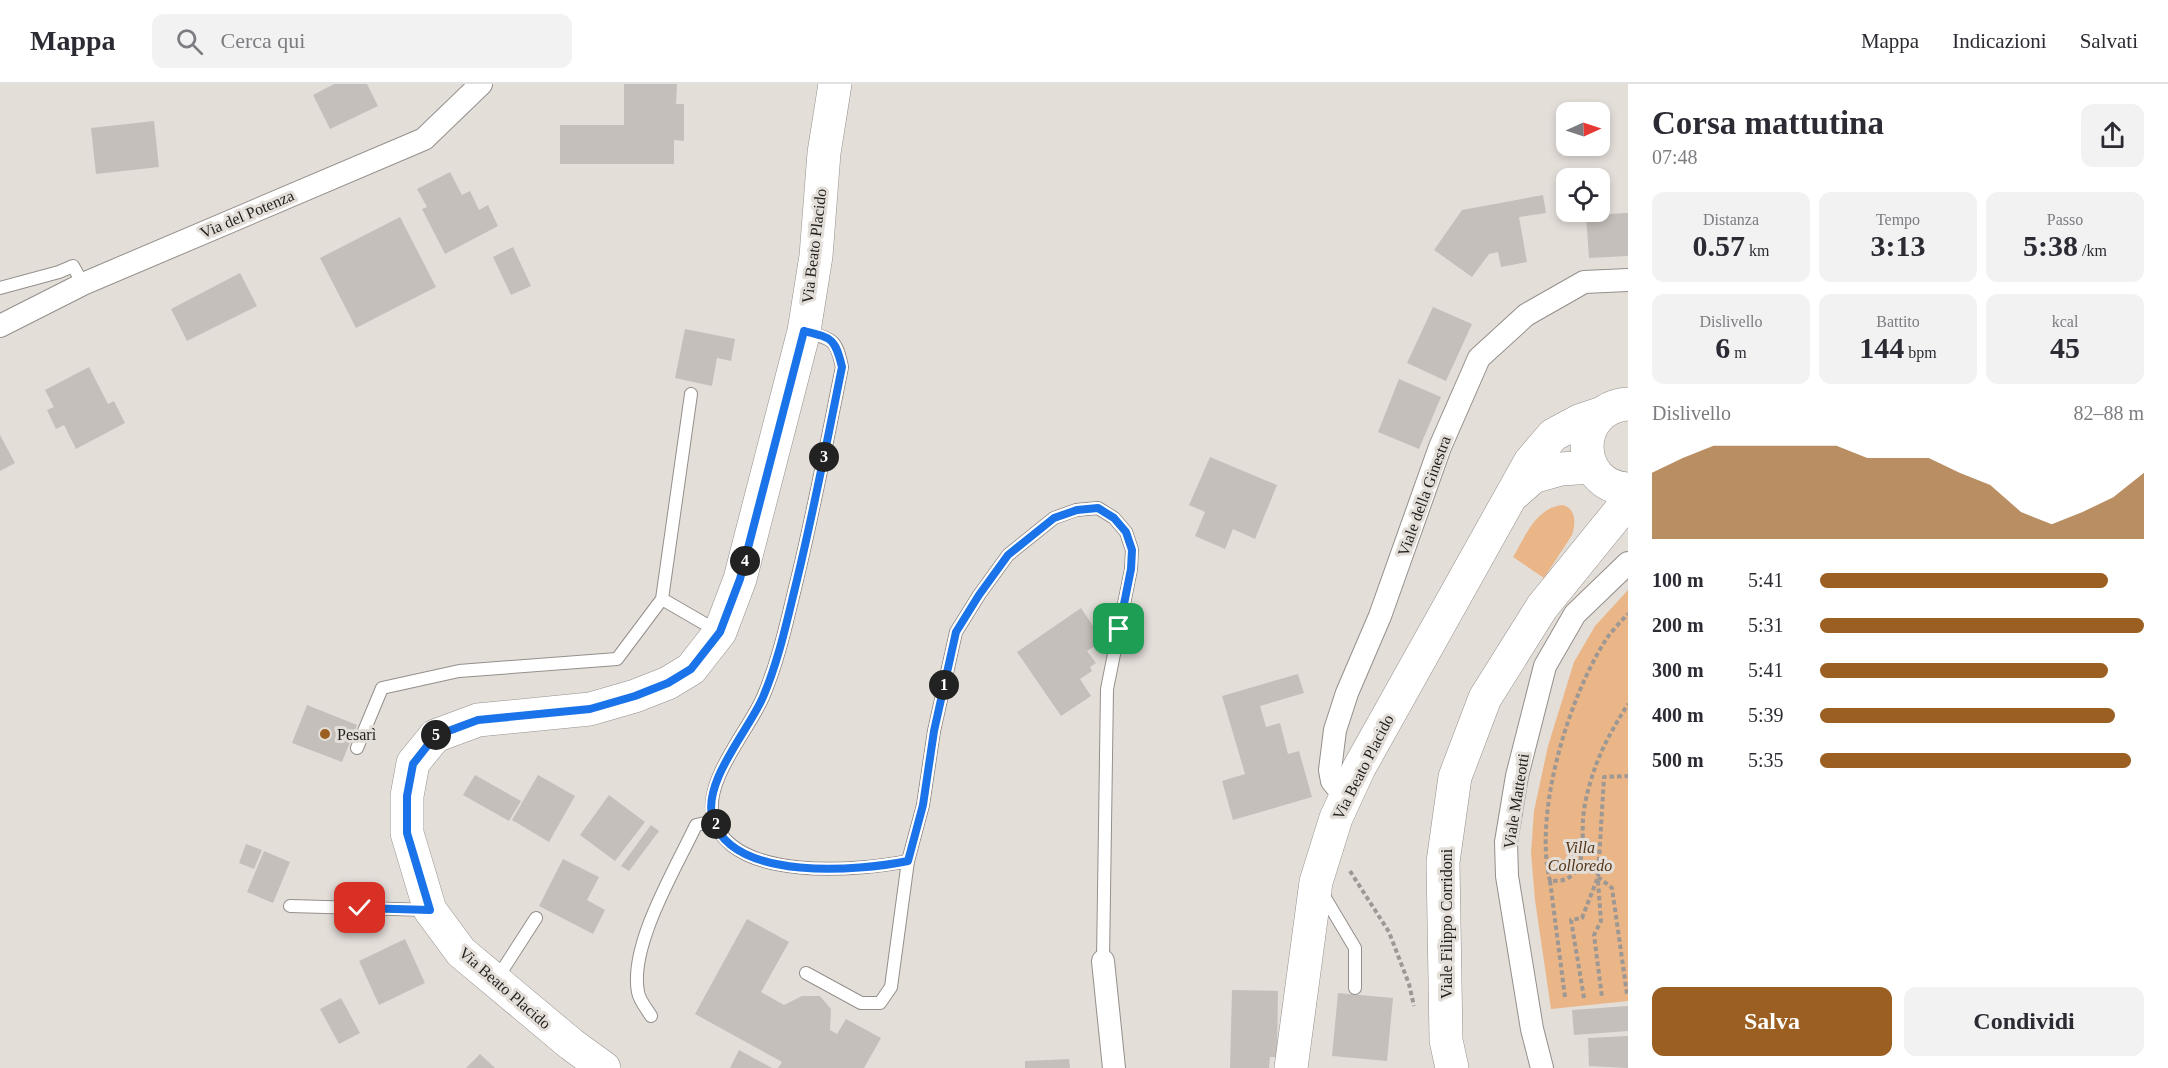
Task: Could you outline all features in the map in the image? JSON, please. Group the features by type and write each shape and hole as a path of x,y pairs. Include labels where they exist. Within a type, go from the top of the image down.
{"main road":[{"name":"Via Beato Placido","path":"604,1068 461,952 430,910 407,833 407,796 413,764 435,736 478,720 590,709 635,696 668,683 691,669 720,632 740,579 804,331 816,256 824,153 835,84"},
{"name":"Via Beato Placido","path":"1291,1068 1320,870 1345,797 1359,768 1530,462 1553,435 1579,421 1614,409"},
{"name":"Viale Filippo Corridoni","path":"1579,563 1593,527 1607,478 1587,454 1587,439 1591,426 1614,409"},
{"name":"Via Beato Placido","path":"1513,494 1533,477 1561,469 1607,478"},
{"name":"Viale Filippo Corridoni","path":"1452,1068 1446,1040 1443,862 1455,777 1485,698 1542,607 1628,501"}],"street":[{"name":"Via del Potenza","path":"0,326 83,284 424,139 481,84"},
{"name":"Viale della Ginestra","path":"1345,797 1332,782 1330,770 1335,730 1347,693 1380,616 1440,447 1479,358 1526,315 1584,282 1628,280"},
{"name":"Viale Matteotti","path":"1542,1068 1532,1029 1507,876 1506,842 1517,776 1545,666 1575,614 1628,563"},
{"path":"1103,961 1114,1068"}],"lane":[{"path":"0,288 59,272 72,266 83,284"},
{"path":"804,331 826,337 837,346 842,367 806,546 781,644 763,698 718,778 711,802 714,821 728,842 755,858 798,869 838,870 888,866 908,861"},
{"path":"357,748 382,688 459,671 616,659 662,599 691,394"},
{"path":"806,973 861,1003 880,1003 891,987 908,861 923,805 934,731 956,632 1008,555 1054,518 1077,510 1098,508 1114,518 1126,532 1132,550 1131,569 1107,689 1103,961"},
{"path":"662,599 720,632"},
{"path":"651,1016 638,993 637,964 649,925 696,825 714,821"},
{"path":"1320,870 1355,948 1355,988"},
{"path":"291,906 430,910"},
{"path":"495,981 536,918"}],"path":[{"path":"1565,997 1545,848 1548,809 1569,717 1608,637 1628,614"},
{"path":"1550,881 1563,881 1575,872 1578,866 1583,816 1592,776 1611,730 1628,704"},
{"path":"1602,997 1594,935 1601,921 1598,877 1605,777 1628,776"},
{"path":"1320,870 1338,860 1354,875 1389,932 1409,984 1417,1015"},
{"path":"1598,877 1612,888 1627,994"},
{"path":"1584,998 1571,920 1582,918 1598,877"}],"green space":[{"path":"1563,505 1573,513 1572,535 1544,578 1513,557 1538,517 1545,511"},
{"name":"Villa Colloredo","path":"1628,590 1628,1001 1551,1009 1535,900 1531,853 1534,811 1548,746 1574,662 1595,626"}],"building":[{"path":"334,84 367,84 378,106 330,129 313,95"},
{"path":"624,84 677,84 676,104 684,104 684,141 674,140 674,164 560,164 560,125 624,125"},
{"path":"154,121 159,167 96,174 91,128"},
{"path":"450,172 462,195 470,191 479,210 488,205 498,226 445,254 422,209 427,207 417,189"},
{"path":"1543,195 1546,213 1519,217 1527,262 1501,267 1498,252 1489,254 1472,277 1434,250 1462,210"},
{"path":"1628,213 1628,256 1589,258 1586,222 1610,222 1610,214"},
{"path":"400,217 436,287 356,328 320,258"},
{"path":"513,247 531,286 511,295 493,257"},
{"path":"240,273 257,306 187,341 171,309"},
{"path":"1433,307 1472,324 1446,381 1407,363"},
{"path":"685,329 735,339 731,361 717,358 712,386 675,378"},
{"path":"89,367 108,404 114,401 125,423 76,449 64,425 56,429 47,410 54,407 45,390"},
{"path":"1399,379 1441,397 1419,449 1378,432"},
{"path":"0,435 15,463 0,471"},
{"path":"1210,457 1277,485 1255,539 1233,529 1225,549 1195,536 1205,512 1189,505"},
{"path":"1081,608 1103,641 1087,651 1096,663 1090,667 1092,671 1080,679 1091,696 1061,716 1017,652"},
{"path":"1298,674 1304,693 1260,706 1266,727 1280,723 1288,754 1299,751 1312,797 1233,820 1222,781 1245,774 1222,696"},
{"name":"Pesarì","path":"307,705 357,725 342,762 292,743"},
{"path":"475,775 521,801 509,821 463,795"},
{"path":"538,775 575,796 549,842 512,820"},
{"path":"609,795 645,822 615,861 580,835"},
{"path":"651,825 659,831 629,871 621,866"},
{"path":"246,844 262,850 254,869 239,863"},
{"path":"264,851 290,862 273,903 247,892"},
{"path":"563,859 599,877 587,900 605,910 593,934 539,906"},
{"path":"747,919 789,942 761,992 784,1005 802,996 820,996 831,1009 830,1030 837,1034 846,1019 881,1038 864,1068 778,1068 782,1062 695,1014"},
{"path":"405,939 425,983 379,1005 359,961"},
{"path":"1232,990 1278,991 1277,1057 1270,1057 1269,1068 1230,1068"},
{"path":"1338,993 1393,998 1387,1061 1332,1056"},
{"path":"341,998 360,1033 339,1044 320,1009"},
{"path":"1628,1006 1628,1031 1574,1035 1572,1010"},
{"path":"1628,1036 1628,1068 1589,1066 1588,1038"},
{"path":"739,1050 772,1068 730,1068"},
{"path":"480,1054 495,1068 466,1068"},
{"path":"1069,1059 1070,1068 1025,1068 1025,1061"}],"place":[{"name":"Pesarì","path":"325,734"}],"route":[{"path":"360,908 430,910 407,833 407,796 413,764 435,736 478,720 590,709 635,696 668,683 691,669 720,632 740,579 804,331 826,337 837,346 842,367 806,546 781,644 763,698 718,778 711,802 714,821 728,842 755,858 798,869 838,870 888,866 908,861 923,805 934,731 956,632 1008,555 1054,518 1077,510 1098,508 1114,518 1126,532 1132,550 1131,569 1119,629"}]}
